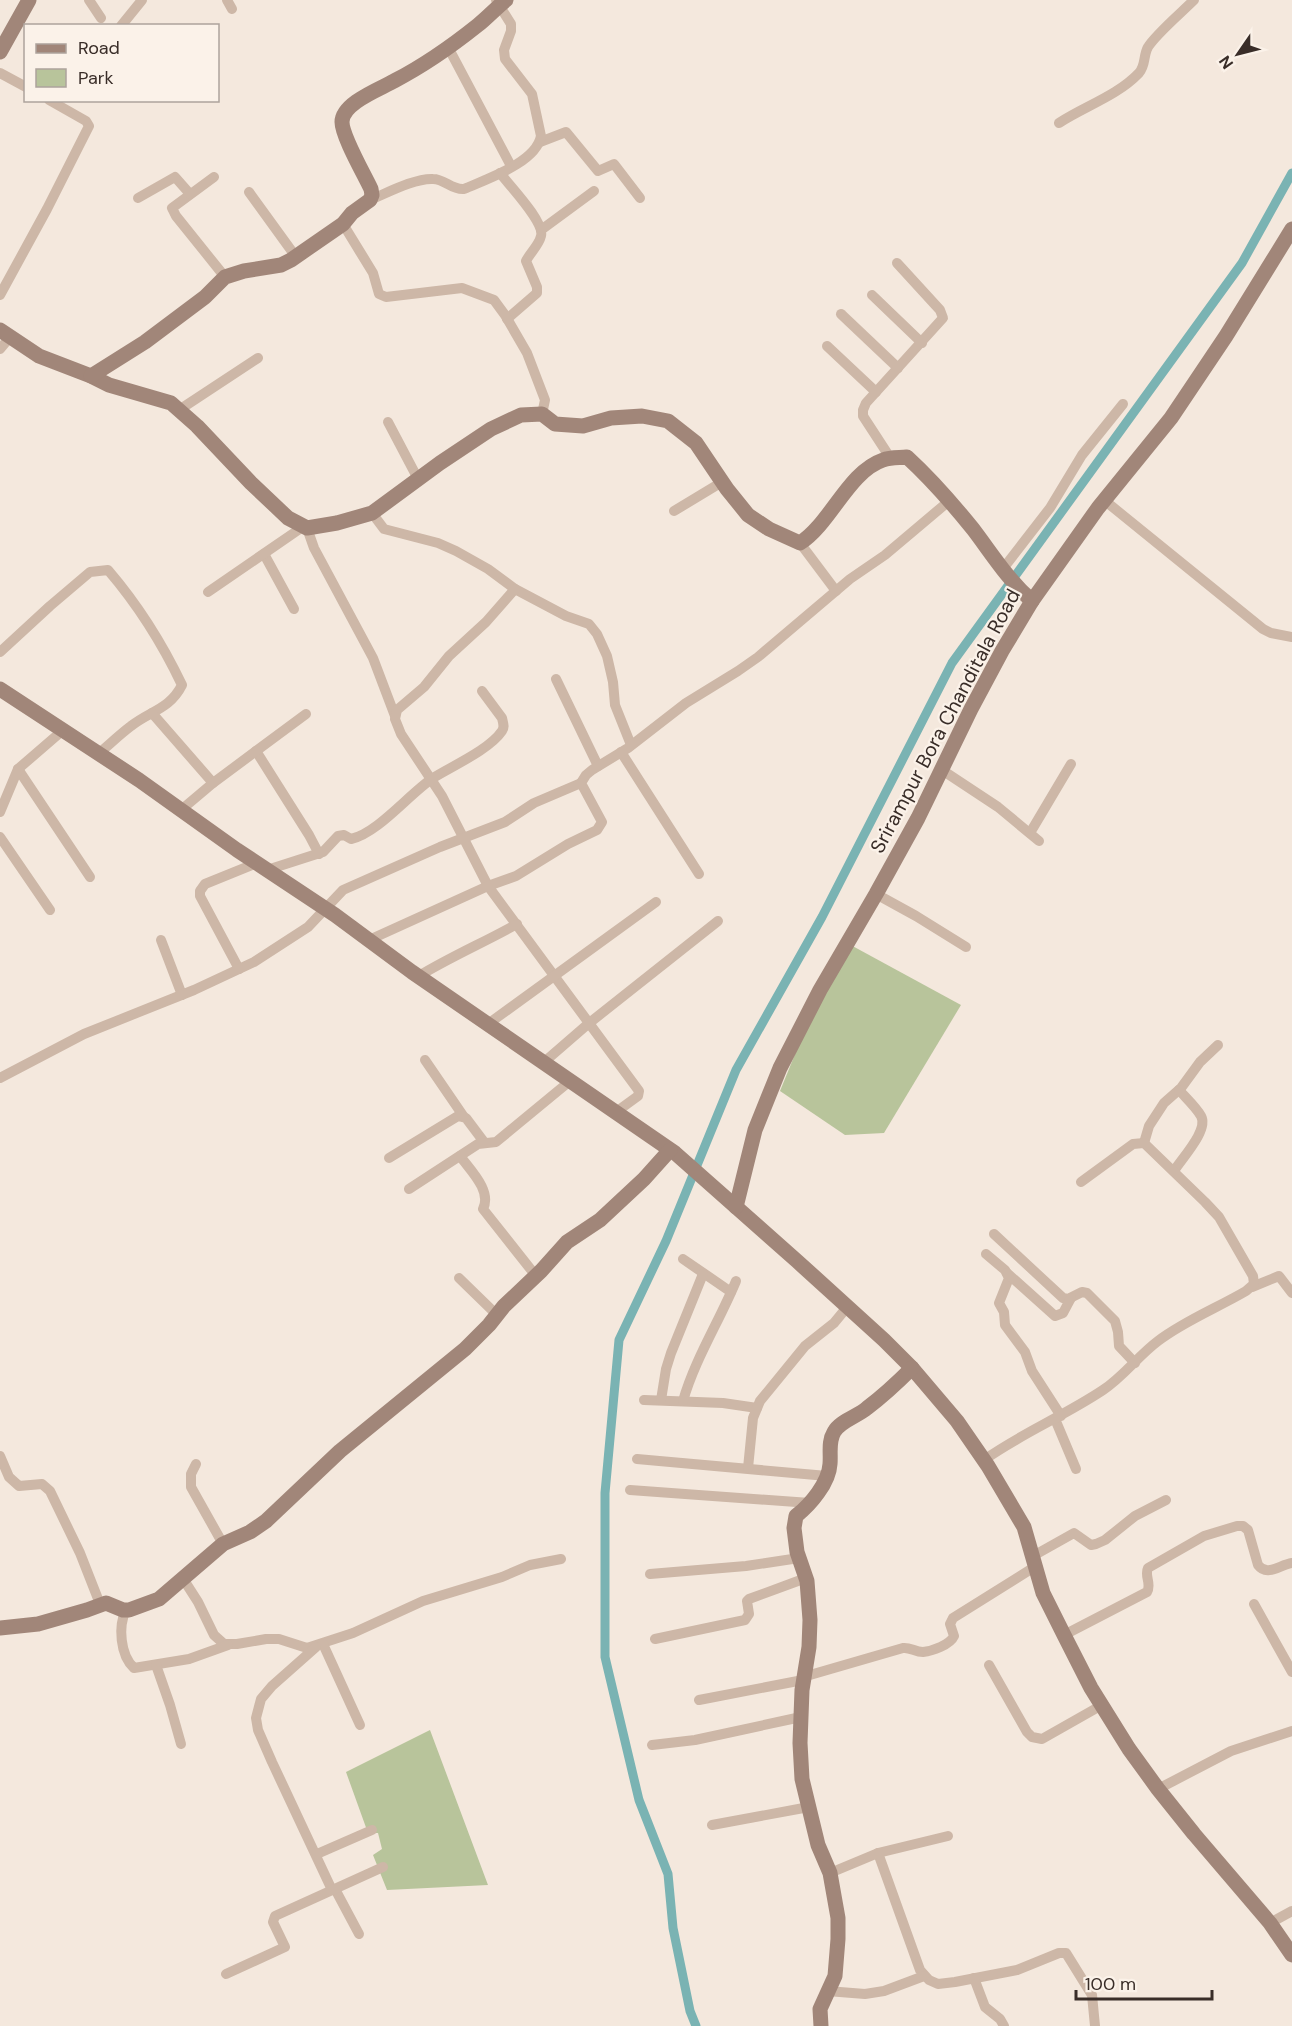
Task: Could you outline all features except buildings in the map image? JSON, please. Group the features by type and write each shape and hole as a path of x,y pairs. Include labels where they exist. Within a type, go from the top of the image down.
{"street":[{"path":"0,52 29,0"},
{"path":"89,0 102,18"},
{"path":"123,24 142,0"},
{"path":"1059,123 1085,106 1102,100 1138,74 1144,66 1147,49 1194,0"},
{"path":"90,376 145,342 205,297 225,277 244,271 281,265 343,224 352,213 370,200 423,180 439,179 458,189 464,189 500,173 529,156 540,142 541,136 532,94 505,59 504,50 511,31 511,24 500,2 480,23 448,47 399,79 347,108 342,123 371,189 370,200"},
{"path":"448,47 511,166"},
{"path":"0,73 24,86"},
{"path":"0,295 88,130 89,126 86,121 64,104"},
{"path":"540,142 566,132 598,171 614,164 639,198"},
{"path":"500,173 531,213 541,231 540,239 526,261 537,287 537,293 507,319"},
{"path":"138,198 176,177 190,194"},
{"path":"214,177 175,206 172,211 225,277"},
{"path":"541,231 594,191"},
{"path":"249,192 296,256"},
{"path":"343,224 372,273 380,294 386,297 462,288 494,300 527,353 545,400 542,414"},
{"name":"Srirampur Bora Chanditala Road","path":"736,1207 755,1131 780,1068 820,990 876,894 942,770 1027,597 1172,418 1292,229"},
{"path":"891,459 863,416 863,410 866,403 942,321 942,314 897,263"},
{"path":"872,295 922,343"},
{"path":"841,314 898,368"},
{"path":"3,339 109,385 171,403 197,426 288,518 305,527 373,658 401,734 442,796 488,886 639,1091 638,1096 616,1112"},
{"path":"827,346 876,392"},
{"path":"179,410 258,358"},
{"path":"1005,574 1050,508 1082,455 1123,404"},
{"path":"208,592 305,527 337,523 372,513 491,429 521,416 542,414 555,424 583,426 611,418 642,417 668,421 696,443 748,515 769,529 800,543 836,591"},
{"path":"388,422 418,479"},
{"path":"800,543 811,536 860,475 883,460 907,457 927,475 1005,574 1027,597"},
{"path":"674,511 722,482"},
{"path":"1104,500 1263,629 1292,637"},
{"path":"0,1078 84,1034 254,962 308,927 343,890 505,822 534,803 581,783 586,775 632,745 686,703 758,657 850,579 885,555 949,501"},
{"path":"372,513 384,529 438,543 488,568 515,589 566,616 589,624 597,634 607,656 615,705 621,724 632,745"},
{"path":"264,554 294,609"},
{"path":"0,652 90,572 108,570 133,600 170,660 182,685 176,696 132,725 98,754"},
{"path":"395,716 397,710 424,687 449,656 486,622 515,589"},
{"path":"556,680 598,766"},
{"path":"0,689 326,909 674,1154 848,1306 912,1368 957,1421 984,1460 1024,1527 1043,1593 1102,1705 1158,1789 1270,1923 1292,1955"},
{"path":"239,969 200,896 200,891 205,884 262,866 319,854 338,836 344,835 351,839 369,830 431,779 494,740 503,728 502,718 482,691"},
{"path":"152,713 213,783"},
{"path":"181,810 213,783 306,714"},
{"path":"0,812 18,769 62,731"},
{"path":"256,751 319,854"},
{"path":"621,752 699,874"},
{"path":"1030,834 1071,764"},
{"path":"18,769 90,877"},
{"path":"942,770 998,807 1040,841"},
{"path":"369,940 488,886 516,876 568,844 597,831 602,822 588,800 581,783"},
{"path":"0,837 50,910"},
{"path":"876,894 966,947"},
{"path":"488,1024 656,902"},
{"path":"543,1062 718,921"},
{"path":"419,976 446,959 470,950 517,924"},
{"path":"161,940 182,994"},
{"path":"1144,1143 1154,1117 1164,1103 1179,1090 1200,1062 1218,1045"},
{"path":"424,1060 484,1142"},
{"path":"409,1189 484,1142 496,1142 570,1081"},
{"path":"1174,1171 1201,1132 1203,1123 1198,1111 1179,1090"},
{"path":"389,1158 448,1121 458,1116 464,1117"},
{"path":"1081,1182 1133,1144 1144,1143 1219,1217 1253,1276 1255,1281 1252,1287"},
{"path":"0,1628 38,1624 100,1604 112,1604 126,1610 159,1599 223,1544 250,1532 266,1521 340,1451 465,1349 567,1242 600,1220 674,1154"},
{"path":"460,1156 486,1194 483,1209 536,1276"},
{"path":"994,1234 1063,1298 1071,1298 1082,1292 1087,1293 1109,1313 1117,1325 1119,1346 1135,1363"},
{"path":"986,1254 1055,1316 1063,1313 1071,1298"},
{"path":"682,1259 703,1274 733,1286 690,1376 683,1401"},
{"path":"1007,1273 1008,1282 999,1303 1004,1312 1005,1325 1022,1347 1032,1371 1058,1417 1076,1469"},
{"path":"661,1400 671,1353 703,1274"},
{"path":"984,1460 1014,1439 1058,1417 1105,1389 1121,1377 1156,1343 1252,1287 1279,1276 1292,1293"},
{"path":"459,1278 497,1315"},
{"path":"748,1468 753,1418 760,1401 792,1361 834,1323 848,1306"},
{"path":"821,2026 820,2009 835,1976 838,1918 830,1873 818,1845 802,1779 803,1678 809,1647 810,1620 806,1578 799,1558 795,1528 796,1516 810,1503 827,1476 830,1448 838,1426 870,1406 912,1368"},
{"path":"644,1400 757,1408"},
{"path":"0,1456 14,1483 19,1486 42,1484 50,1491 80,1553 100,1604"},
{"path":"637,1459 827,1476"},
{"path":"196,1464 191,1473 191,1487 223,1544"},
{"path":"630,1490 810,1503"},
{"path":"699,1700 803,1678 903,1648 908,1647 924,1652 949,1643 954,1636 950,1624 953,1618 1074,1533 1091,1545 1096,1545 1135,1516 1166,1500"},
{"path":"1064,1635 1147,1592 1149,1586 1146,1572 1148,1568 1209,1534 1244,1526 1248,1530 1261,1570 1267,1572 1292,1563"},
{"path":"650,1574 746,1566 799,1558"},
{"path":"126,1610 122,1618 121,1629 129,1663 136,1669 189,1659 228,1645 266,1639 279,1639 307,1648 320,1645 354,1633 423,1601 502,1577 530,1565 561,1559"},
{"path":"182,1577 198,1602 214,1635 228,1645"},
{"path":"654,1639 745,1620 749,1614 747,1601 749,1599 806,1578"},
{"path":"1254,1604 1292,1672"},
{"path":"320,1645 360,1725"},
{"path":"320,1645 272,1686 261,1700 256,1718 258,1730 272,1762 333,1889 359,1935"},
{"path":"156,1665 181,1744"},
{"path":"989,1665 1032,1737 1042,1739 1102,1705"},
{"path":"652,1745 695,1740 801,1718"},
{"path":"1158,1789 1231,1751 1292,1731"},
{"path":"712,1825 809,1807"},
{"path":"316,1854 372,1830"},
{"path":"830,1873 878,1853 948,1836"},
{"path":"878,1853 924,1976 938,1984 1017,1970 1059,1953 1065,1953 1092,1995 1095,2026"},
{"path":"226,1974 285,1947 273,1922 275,1916 382,1867"},
{"path":"1270,1923 1292,1911"},
{"path":"827,1991 865,1994 884,1991 924,1976"},
{"path":"974,1978 986,2007 1000,2019 1004,2026"}],"green space":[{"path":"847,943 961,1005 884,1133 845,1135 780,1091 820,993"},
{"path":"430,1730 488,1885 387,1890 373,1855 382,1849 378,1833 368,1833 346,1772"}],"waterway":[{"path":"696,2026 690,2011 673,1928 668,1874 639,1800 605,1657 605,1493 619,1340 666,1241 736,1070 822,917 952,663 1242,263 1292,173"}]}
